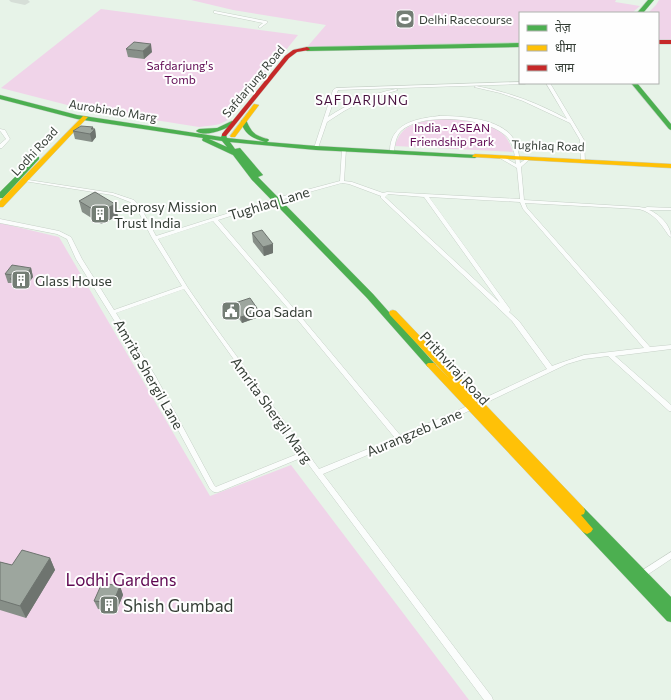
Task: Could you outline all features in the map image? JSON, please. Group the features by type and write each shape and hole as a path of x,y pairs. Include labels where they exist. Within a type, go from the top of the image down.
{"main road":[{"path":"641,12 651,0"},
{"path":"646,12 656,0"},
{"path":"659,44 671,44"},
{"name":"Safdarjung Road","path":"231,142 239,121 255,102 290,53 295,51 304,49 519,46"},
{"path":"635,84 671,128"},
{"path":"640,84 671,122"},
{"name":"Aurobindo Marg","path":"0,96 82,116 196,133 231,142"},
{"name":"Lodhi Road","path":"0,205 82,116"},
{"name":"Lodhi Road","path":"0,196 82,116"},
{"path":"196,133 218,130 239,121 248,133 256,137 264,144 249,151 250,161"},
{"path":"196,133 231,142"},
{"name":"Tughlaq Road","path":"231,142 671,163"},
{"name":"Prithviraj Road","path":"231,142 250,161 260,176 280,199 475,405 671,605"},
{"name":"Prithviraj Road","path":"231,142 255,178 280,199"},
{"name":"Tughlaq Road","path":"317,146 344,149 392,150 500,157 516,156 529,158 583,159 671,166"},
{"name":"Prithviraj Road","path":"475,405 537,478 671,617"}],"street":[{"path":"215,12 272,23"},
{"path":"260,27 266,22"},
{"path":"317,146 326,122 335,90 337,89 519,83"},
{"path":"549,84 582,140 583,159"},
{"path":"462,85 515,96 540,106 570,122"},
{"path":"326,122 348,106 360,100 384,92 409,87"},
{"path":"392,150 396,135 406,126 421,120 446,117 473,120 507,134 513,142 522,200 525,208 648,349"},
{"path":"0,130 3,131 8,139 0,148"},
{"path":"342,182 344,149"},
{"path":"500,157 518,167"},
{"path":"518,167 529,158"},
{"name":"Amrita Shergil Marg","path":"24,180 124,197 138,206 155,238 185,287 318,473 490,700"},
{"name":"Tughlaq Lane","path":"155,238 280,199 342,182 350,183 383,194"},
{"path":"516,322 383,197 383,194 388,193 671,209"},
{"path":"425,195 551,369"},
{"path":"639,208 647,209 657,215 671,235"},
{"path":"214,219 399,438"},
{"name":"Amrita Shergil Lane","path":"0,221 59,233 66,236 153,377 215,490 304,454"},
{"path":"113,312 185,287"},
{"name":"Aurangzeb Lane","path":"318,473 475,405 551,369 584,357 671,347"},
{"path":"608,354 671,409"},
{"path":"641,575 671,555"}],"green space":[{"name":"Delhi Racecourse","path":"191,0 616,0 615,2 640,6 633,12 519,12 519,42 307,47 326,25 233,10"},
{"path":"659,0 671,0 671,41 659,41 659,12 649,12"},
{"name":"Safdarjung's Tomb","path":"101,9 298,35 246,100 235,98 224,111 235,113 223,123 215,125 199,127 79,108 1,88"},
{"name":"India - ASEAN Friendship Park","path":"438,119 472,121 488,125 504,135 513,152 395,146 401,133 411,125"},
{"name":"Lodhi Gardens","path":"0,223 59,237 210,496 291,465 469,700 0,700"}],"building":[{"path":"134,42 151,44 143,51 126,49"},
{"path":"81,126 93,127 91,129 95,129 90,134 73,131"},
{"path":"95,192 115,204 99,213 79,201"},
{"path":"262,230 273,244 263,247 252,233"},
{"path":"12,265 31,268 22,280 10,279 13,275 5,274"},
{"path":"250,298 259,311 241,317 232,304"},
{"path":"22,550 50,558 20,606 0,600 0,562 12,565"},
{"path":"102,583 120,586 113,603 94,601"}],"taxiway":[{"path":"14,0 25,2"}],"traffic: fast":[{"path":"641,12 651,0"},
{"path":"307,49 519,45"},
{"path":"635,84 671,128"},
{"path":"0,97 77,117 233,141 316,148 475,156"},
{"path":"244,121 251,134 266,140"},
{"path":"199,131 218,130 232,123"},
{"path":"224,136 224,140 255,178 370,296 431,365"},
{"path":"205,140 233,153"},
{"path":"238,149 259,175"},
{"path":"0,196 37,158"},
{"path":"580,511 671,605"},
{"path":"587,529 671,617"}],"traffic: slow":[{"path":"233,136 256,105"},
{"path":"0,205 85,117"},
{"path":"475,156 671,166"},
{"path":"393,313 580,511"},
{"path":"431,365 587,529"}],"traffic: jam":[{"path":"659,42 671,42"},
{"path":"224,135 287,57 295,51 307,49"}],"place":[{"name":"Delhi Racecourse","path":"405,19"},
{"name":"Leprosy Mission Trust India","path":"100,214"},
{"name":"Glass House","path":"21,280"},
{"name":"Goa Sadan","path":"231,311"},
{"name":"Shish Gumbad","path":"109,605"}],"district":[{"name":"SAFDARJUNG","path":"362,100"}]}
